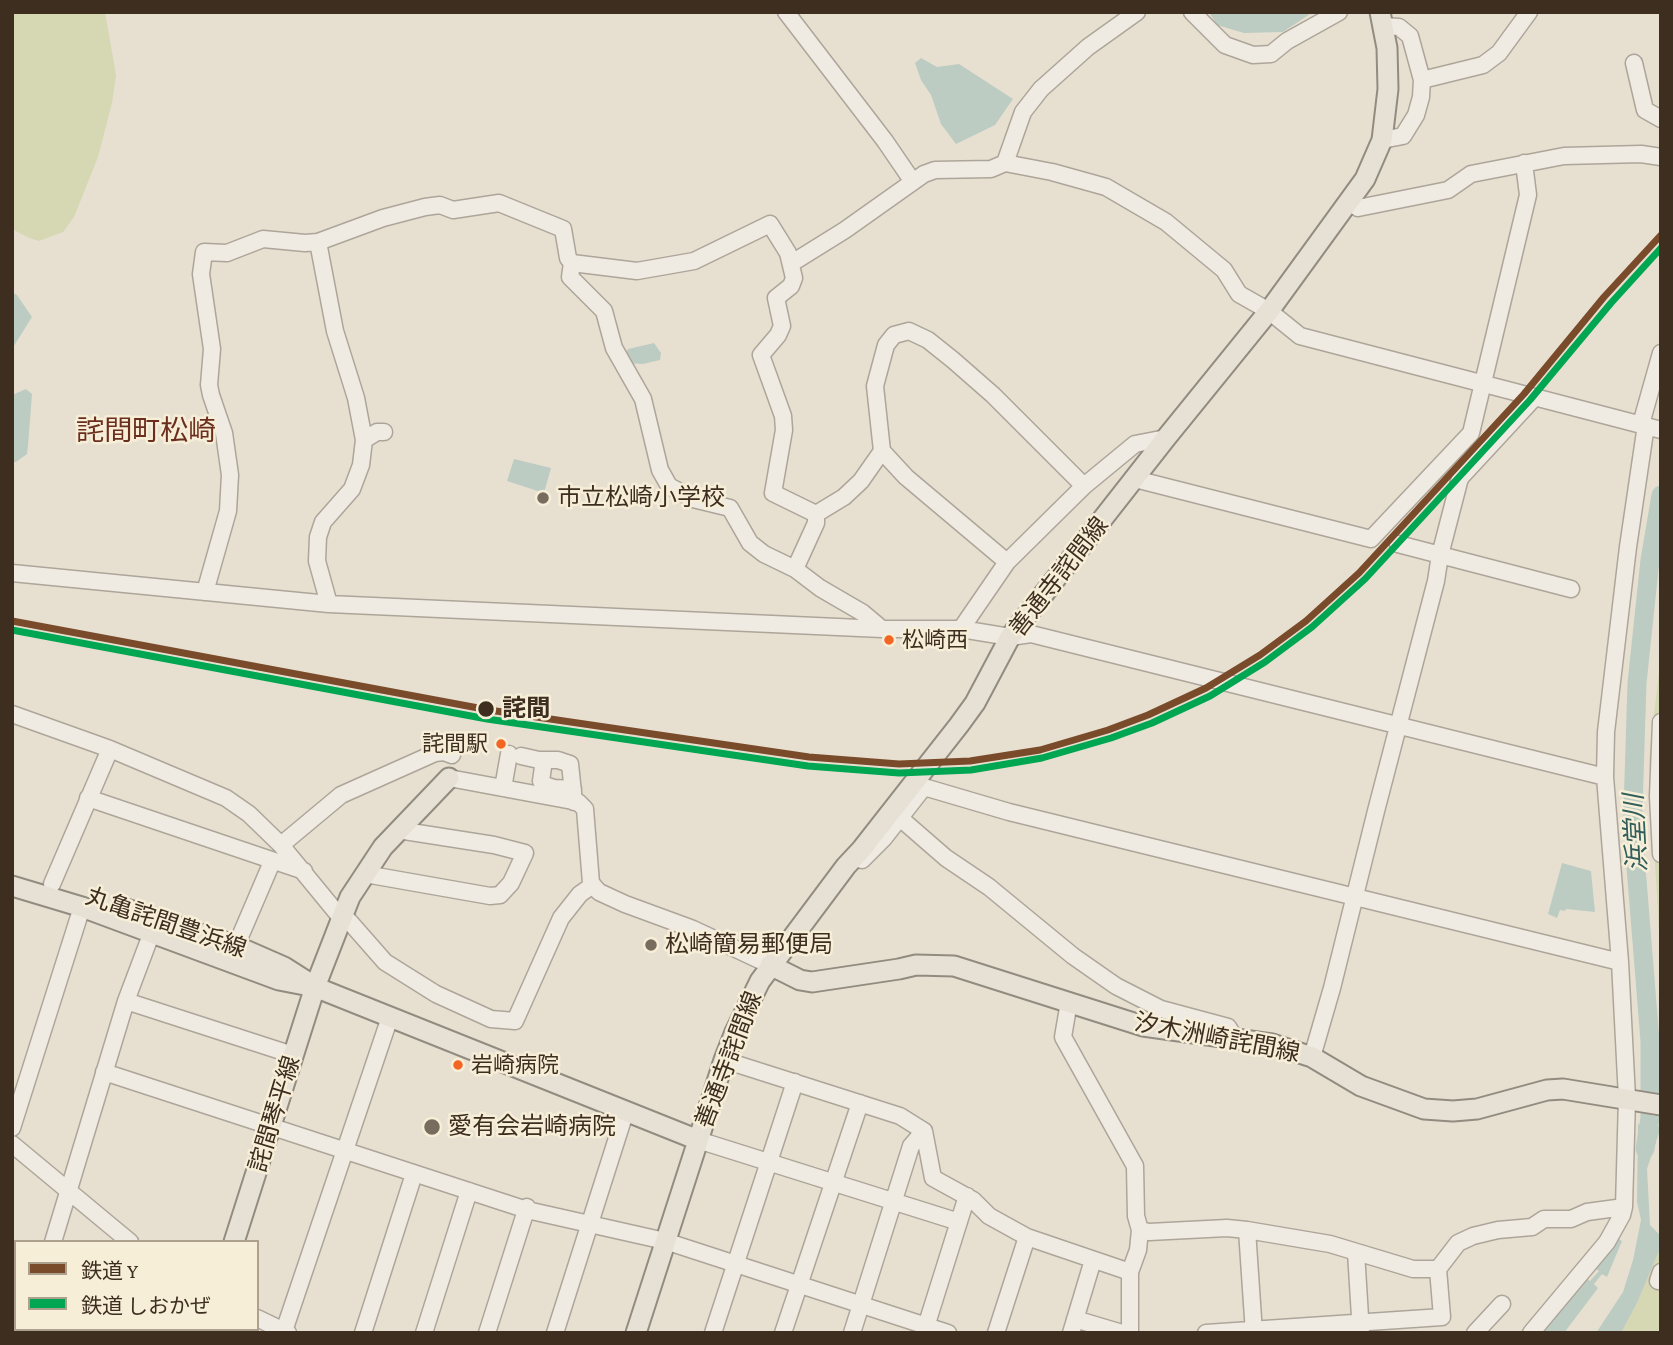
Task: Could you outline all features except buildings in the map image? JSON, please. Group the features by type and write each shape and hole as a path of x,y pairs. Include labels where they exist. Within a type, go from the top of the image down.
{"main road":[{"name":"善通寺詫間線","path":"698,1140 724,1060 748,1003 770,965 959,725 975,703 1010,637 1269,311 1365,179 1382,140 1388,89 1387,48 1381,19"},
{"name":"詫間琴平線","path":"235,1240 315,987 350,897 383,847 449,778"},
{"name":"丸亀詫間豊浜線","path":"14,883 52,884 236,946 284,967 315,987"},
{"name":"丸亀詫間豊浜線","path":"14,883 279,980 315,987 698,1140"},
{"name":"汐木洲崎詫間線","path":"770,965 812,982 899,970 916,965 954,966 1143,1026 1272,1044 1312,1057 1361,1086 1424,1109 1477,1109 1547,1090 1586,1091 1661,1105"},
{"path":"636,1333 698,1140"}],"street":[{"path":"786,12 878,131 913,182"},
{"path":"1004,163 1023,112 1041,89 1088,47 1137,12"},
{"path":"1192,12 1224,45 1253,55 1271,54 1287,41 1339,12"},
{"path":"1422,80 1483,65 1499,53 1530,12"},
{"path":"1381,19 1399,27 1410,36 1422,80 1422,97 1416,115 1403,136 1382,140"},
{"path":"1634,63 1645,110 1661,119"},
{"path":"1350,200 1359,208 1448,190 1471,174 1564,156 1642,154 1661,157"},
{"path":"792,263 935,170 990,169 1004,163 1052,172 1106,187 1166,222 1224,270 1239,294 1269,311 1300,336 1649,426"},
{"path":"1135,479 1371,539 1471,433 1528,195 1524,163"},
{"path":"205,592 228,511 230,475 224,433 209,384 212,349 201,274 204,252 227,253 263,239 318,242 383,218 440,205 453,209 499,203 563,229 568,258 572,262 637,271 694,261 770,224 792,263 794,282 776,298 782,326 761,355 783,416 784,430 773,493 816,513"},
{"path":"318,242 332,321 356,398 364,440 361,465 352,489 323,522 318,537 317,561 329,604"},
{"path":"572,262 570,277 604,311 614,348 643,399 660,470 669,486 693,499 730,508 750,543 863,613 882,629"},
{"path":"1007,562 906,477 882,452 875,386 880,359 894,335 909,331 928,340 973,377 1084,486"},
{"path":"1531,1333 1607,1242 1624,1207 1627,1098 1605,777 1611,674 1661,353"},
{"path":"1312,1057 1399,727 1460,478 1535,397"},
{"path":"364,440 377,432 384,432"},
{"path":"961,629 1007,562 1084,486 1135,444 1166,438"},
{"path":"816,513 844,497 861,481 882,452"},
{"path":"794,569 816,523 816,513"},
{"path":"1398,544 1571,589"},
{"path":"12,573 329,604 882,629 961,629 1010,637 1031,634 1605,777"},
{"path":"12,713 110,749 226,798 249,814 281,845 341,918 349,922 385,962 436,994 491,1019 515,1021 561,918 580,894 593,885"},
{"path":"1661,722 1658,796 1661,854"},
{"path":"52,884 110,749"},
{"path":"281,845 341,795 435,753 452,755"},
{"path":"503,788 515,755 570,764 574,795 585,809 593,885 599,892 693,929 770,965"},
{"path":"544,760 541,781 545,785 574,795"},
{"path":"449,778 503,788 574,795"},
{"path":"836,880 864,858 924,787 1009,812 1619,962"},
{"path":"88,798 304,871"},
{"path":"900,818 947,858 989,887 1073,956 1116,986 1161,1009 1228,1027 1235,1038"},
{"path":"365,874 490,896 500,895 511,883 525,853 468,840 398,830"},
{"path":"236,946 272,862"},
{"path":"12,1128 82,907"},
{"path":"54,1240 125,1001 152,932"},
{"path":"125,1001 293,1055"},
{"path":"1069,1002 1062,1037 1135,1166 1136,1216 1140,1230 1138,1250 1130,1272 1130,1333"},
{"path":"259,1319 286,1332 390,1017"},
{"path":"724,1060 900,1116 924,1131 933,1178 967,1196 989,1216 1027,1237 1130,1272"},
{"path":"104,1072 414,1174 589,1225 665,1241 799,1284 925,1329 948,1333"},
{"path":"713,1333 795,1082"},
{"path":"783,1333 860,1103"},
{"path":"555,1333 626,1110"},
{"path":"852,1333 911,1146 924,1131"},
{"path":"698,1140 770,1160 833,1183 959,1222"},
{"path":"12,1144 128,1240"},
{"path":"363,1333 414,1174"},
{"path":"424,1333 469,1191"},
{"path":"925,1329 967,1196"},
{"path":"1206,1333 1443,1325 1438,1269 1458,1243 1498,1230 1532,1227 1544,1219 1571,1219 1587,1212 1624,1207"},
{"path":"487,1333 527,1208"},
{"path":"1140,1230 1247,1230 1303,1238 1413,1269 1438,1269"},
{"path":"1247,1230 1254,1331"},
{"path":"996,1333 1027,1237"},
{"path":"1356,1252 1360,1328"},
{"path":"1093,1260 1073,1326 1122,1333"},
{"path":"1475,1333 1502,1304"}],"green space":[{"path":"12,12 105,12 116,75 98,157 74,217 63,232 39,241 12,229"},
{"path":"1661,654 1661,966 1649,759"},
{"path":"1661,1245 1661,1326 1657,1333 1621,1333 1637,1303"}],"shaded area":[{"path":"1209,12 1313,12 1283,32 1244,33 1217,25"},
{"path":"921,58 937,67 959,64 1013,99 995,125 956,144 941,124 931,95 921,80 915,63"},
{"path":"12,292 32,317 12,349"},
{"path":"654,343 661,353 660,360 643,364 625,363 623,358 628,349"},
{"path":"26,389 32,394 27,454 12,462 12,395"},
{"path":"514,459 551,468 544,493 507,481"},
{"path":"1562,863 1591,871 1595,912 1566,909 1560,910 1557,918 1548,914"},
{"path":"1638,1124 1661,1127 1647,1169 1650,1225 1661,1236 1661,1246 1621,1333 1596,1333 1623,1292 1633,1260 1641,1220 1637,1202"},
{"path":"1619,1239 1622,1241 1607,1277 1602,1274 1594,1284 1598,1288 1564,1333 1542,1333 1587,1279 1590,1281 1599,1271 1596,1269"}],"waterway":[{"name":"浜堂川","path":"1645,1149 1650,1118 1650,1041 1633,810 1637,683 1650,560 1661,495"}],"rail line":[{"name":"Y","path":"12,621 489,710 809,757 899,764 970,761 1040,750 1108,730 1206,688 1260,655 1306,621 1359,573 1524,394 1604,297 1661,235"},
{"name":"しおかぜ","path":"12,630 487,719 808,766 899,773 971,770 1042,758 1152,723 1210,696 1265,662 1312,627 1365,579 1530,400 1661,248"}],"place":[{"name":"市立松崎小学校","path":"543,498"},
{"name":"松崎西","path":"889,640"},
{"name":"詫間","path":"486,709"},
{"name":"詫間駅","path":"501,744"},
{"name":"松崎簡易郵便局","path":"651,945"},
{"name":"岩崎病院","path":"458,1065"},
{"name":"愛有会岩崎病院","path":"432,1127"}],"district":[{"name":"詫間町松崎","path":"146,431"}]}
